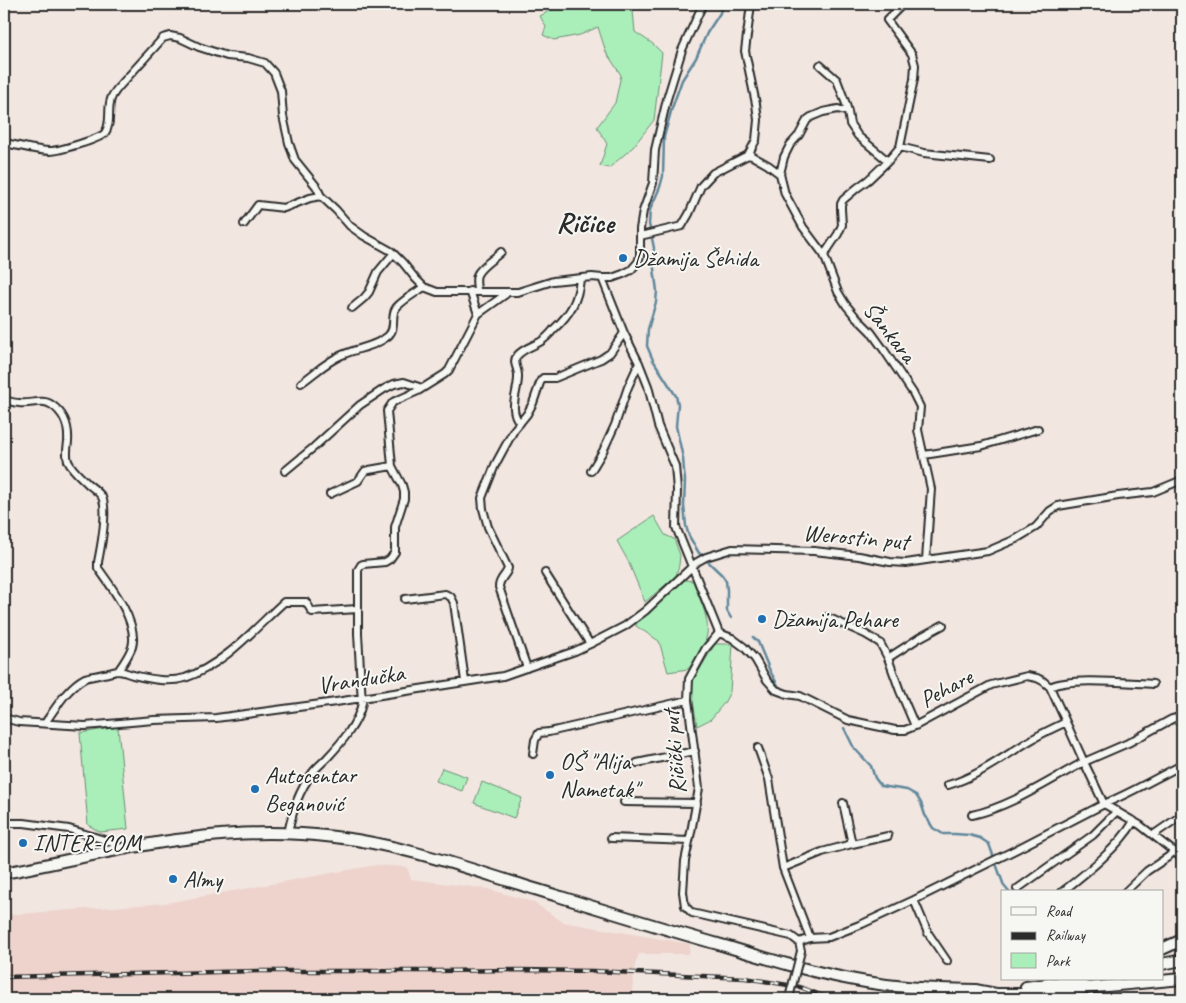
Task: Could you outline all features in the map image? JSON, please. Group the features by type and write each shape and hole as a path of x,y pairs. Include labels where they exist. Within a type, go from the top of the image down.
{"main road":[{"path":"4,873 116,850 210,836 254,833 317,835 360,840 411,852 801,968 855,980 926,989 975,990 1021,987 1076,980"},
{"path":"1164,948 1182,940"},
{"path":"1164,964 1182,960"},
{"path":"975,990 996,994 1021,994 1182,979"}],"street":[{"path":"4,143 51,151 93,140 101,136 109,125 111,98 117,89 163,38 170,36 227,56 248,58 265,63 274,73 281,91 283,116 295,160 316,186 321,196 350,226 391,251 424,287 437,292 518,292 553,281 580,278 612,278 630,270 638,262 643,211 653,183 655,150 667,98 682,50 703,4"},
{"path":"640,236 682,226 701,186 713,174 748,155 756,140 758,120 745,51 750,4"},
{"path":"824,254 842,225 841,204 843,200 868,180 900,147 916,65 912,54 887,20 903,4"},
{"path":"820,65 837,80 846,104 850,124 858,136 888,161"},
{"path":"748,155 768,165 780,174 784,157 807,120 823,112 838,109 848,112"},
{"path":"900,147 924,153 990,160"},
{"name":"Šankara","path":"780,174 785,194 803,227 824,254 838,292 855,316 880,344 914,393 920,407 918,430 931,489 926,560"},
{"path":"244,224 258,205 284,208 321,196"},
{"path":"478,314 474,291 477,274 501,252"},
{"path":"352,308 369,292 378,272 394,254"},
{"path":"520,423 513,409 518,387 518,372 515,359 517,355 542,341 568,314 576,301 580,278"},
{"path":"602,278 648,386 658,426 675,466 676,527 719,633"},
{"path":"301,383 339,356 371,345 392,333 394,312 397,307 424,287"},
{"path":"288,833 293,809 304,785 314,770 341,742 361,710 362,697 357,609 358,570 361,565 385,562 394,552 395,527 404,499 402,485 392,466 387,411 393,402 422,388 449,370 478,314 506,294 506,292"},
{"path":"527,668 499,587 500,580 508,568 488,527 482,498 495,465 514,430 533,403 541,380 543,378 555,378 601,359 610,352 624,333"},
{"path":"591,471 615,425 628,387 639,363"},
{"path":"286,471 360,405 384,389 404,382 422,388"},
{"path":"4,400 19,403 46,402 62,414 68,429 67,457 69,464 103,499 104,519 98,568 126,611 133,635 132,646 118,671"},
{"path":"924,455 981,446 1038,429"},
{"path":"330,494 358,481 365,471 392,466"},
{"name":"Werostin put","path":"692,567 706,557 732,549 823,552 906,563 988,550 1016,539 1036,527 1050,511 1058,506 1153,492 1182,480"},
{"name":"Vrandučka","path":"4,718 19,722 85,726 154,720 216,718 336,702 503,676 590,644 625,626 645,611 692,567"},
{"path":"545,573 590,644"},
{"path":"405,599 446,594 451,597 454,603 465,681"},
{"path":"46,723 58,704 76,684 86,678 118,671 156,681 170,681 204,670 245,639 284,602 306,602 312,612 357,609"},
{"path":"827,617 880,643 888,658 915,726"},
{"path":"888,658 943,625"},
{"name":"Ričički put","path":"719,633 706,648 690,679 688,700 699,788 684,861 683,892 685,906 692,913 782,933 795,938 799,942"},
{"name":"Pehare","path":"719,633 732,638 744,647 755,659 767,680 776,690 800,696 848,720 896,730 905,730 915,726 991,685 1027,676 1037,678 1050,687"},
{"path":"1153,684 1086,682 1055,684 1050,687 1104,804 1134,821 1182,858"},
{"path":"532,754 534,740 539,733 688,700"},
{"path":"972,815 990,810 1025,794 1084,762 1128,743 1172,719 1182,716"},
{"path":"948,785 977,773 1032,739 1066,722"},
{"path":"758,748 769,779 783,868 810,938"},
{"path":"637,763 695,751"},
{"path":"790,997 801,951 799,942 810,938 829,936 862,924 1000,858 1182,766"},
{"path":"624,802 697,804"},
{"path":"843,803 852,844"},
{"path":"1017,889 1093,835 1117,811"},
{"path":"1153,835 1182,815"},
{"path":"1064,890 1120,840 1130,829 1134,821"},
{"path":"4,823 24,823 70,829 111,842 116,850"},
{"path":"783,868 822,852 888,836"},
{"path":"611,838 689,840"},
{"path":"1128,890 1147,871 1168,858 1174,851"},
{"path":"914,900 928,933 946,961"}],"shaded area":[{"path":"376,865 407,867 411,879 488,889 533,902 563,922 690,944 689,954 639,954 635,965 631,999 4,999 4,915 166,903"}],"green space":[{"path":"608,4 638,4 633,11 635,32 653,44 662,53 654,120 633,147 609,168 600,166 607,144 597,127 615,103 621,75 606,52 598,27 580,35 554,40 543,35 546,27 540,16 551,10 587,9"},
{"path":"654,516 665,535 674,539 680,555 679,565 676,576 645,602 628,561 617,541"},
{"path":"685,580 693,581 706,617 707,636 704,646 688,669 668,672 659,641 636,626 636,623"},
{"path":"715,644 733,644 730,692 711,719 697,726 691,684"},
{"path":"118,727 128,829 100,832 88,825 80,733"},
{"path":"442,768 467,777 462,791 436,781"},
{"path":"482,782 522,798 514,818 474,803"}],"waterway":[{"path":"722,4 720,13 682,80 664,137 663,176 650,210 649,224 654,248 653,261 657,291 656,302 648,329 647,346 653,360 676,396 678,404 676,426 683,458 685,480 684,506 689,536 699,553 726,581 727,611 731,618"},
{"path":"753,637 758,642 779,687"},
{"path":"844,728 854,748 871,766 875,778 881,786 907,790 916,795 933,828 943,834 969,835 980,838 989,844 1004,886 1007,890"}],"railway":[{"path":"4,977 259,971 593,971 745,978 800,987 831,999"}],"place":[{"name":"Džamija Šehida","path":"623,258"},
{"name":"Džamija Pehare","path":"762,619"},
{"name":"OŠ \"Alija Nametak\"","path":"550,775"},
{"name":"Autocentar Beganović","path":"255,789"},
{"name":"INTER-COM","path":"23,843"},
{"name":"Almy","path":"173,879"}],"district":[{"name":"Ričice","path":"585,222"}]}
